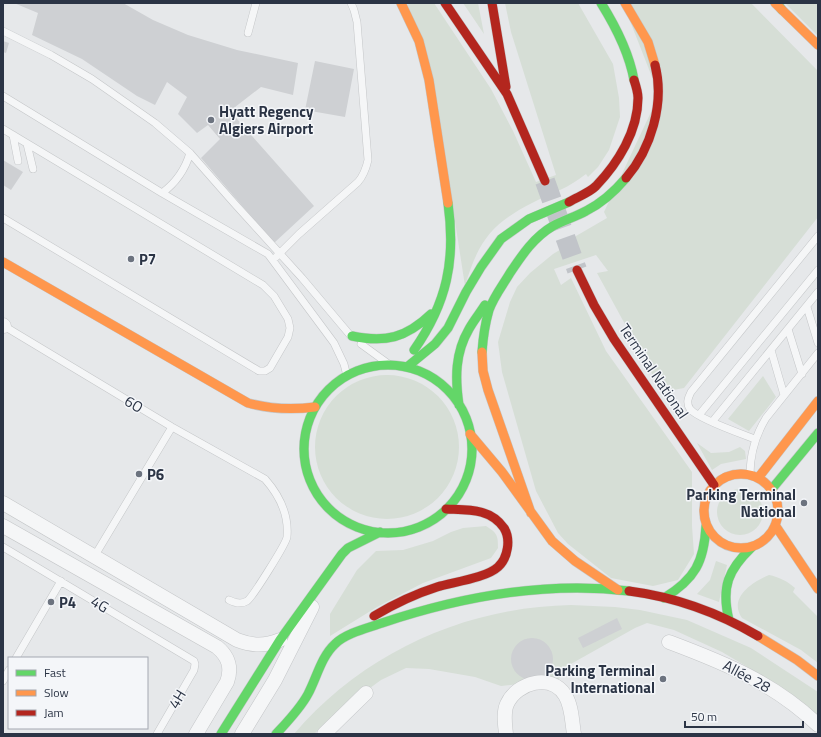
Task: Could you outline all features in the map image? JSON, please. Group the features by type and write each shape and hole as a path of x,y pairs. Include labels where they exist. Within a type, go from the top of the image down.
{"main road":[{"path":"398,366 412,352 433,321 442,300 451,260 450,217 429,73 415,29 401,3"},
{"path":"445,3 507,94 545,181"},
{"path":"492,3 507,94"},
{"path":"398,366 435,344 448,328 466,292 481,267 501,239 529,219 569,202 595,187 616,161 629,139 636,118 638,97 631,63 615,26 601,3"},
{"path":"531,513 485,382 482,353 485,325 494,298 526,250 546,231 558,223 584,213 614,192 629,174 645,149 656,115 658,98 657,80 649,46 642,30 625,3"},
{"path":"778,5 818,45"},
{"path":"3,262 248,403 261,407 291,410 315,407"},
{"name":"Terminal National","path":"577,270 588,294 614,339 697,458 714,485"},
{"path":"459,405 456,387 456,362 466,334 500,282 510,273"},
{"path":"352,336 365,340 378,340 403,335 424,321 442,300"},
{"path":"398,366 418,371 437,381 459,405 466,419 470,434 471,457 469,469 460,490 446,509 416,528 392,532 380,532 360,527 341,518 330,510 313,487 308,474 304,461 305,433 309,419 315,407 326,392 347,376 368,368 398,366"},
{"path":"754,477 818,402"},
{"path":"771,490 818,433"},
{"path":"470,434 492,459 548,537 565,553 618,590"},
{"path":"664,598 677,591 688,581 697,569 703,555 706,541 706,526 703,515 707,494 721,479 731,475 740,474 754,477 766,483 776,498 778,516 770,535 742,556 729,575 724,598 725,609 729,620"},
{"path":"276,734 306,696 319,667 328,654 343,638 376,615 412,596 450,583 487,573 498,568 507,552 508,542 506,533 499,521 488,513 479,510 446,509"},
{"path":"775,525 818,589"},
{"path":"706,526 712,535 720,542 730,547 741,549 752,547"},
{"path":"221,734 280,640 325,577 348,548 380,532"},
{"path":"343,638 407,615 474,599 544,590 618,590 664,598 701,609 729,620 765,639 799,660 818,676"}],"street":[{"path":"3,503 237,640 254,645 263,645 280,640"},
{"path":"3,526 223,652 230,667 228,679 196,734"},
{"path":"242,734 289,655 325,577"},
{"name":"Allée 28","path":"669,642 726,664 754,678 780,694 818,725"},
{"path":"506,734 505,713 511,697 517,690 524,686 541,682 550,684 564,694 568,701 574,734"},
{"path":"324,734 366,693"}],"lane":[{"path":"248,33 256,3"},
{"path":"273,260 299,234 358,182 367,168 368,160 357,22 351,3"},
{"path":"3,31 51,55 92,79 155,123 190,152 352,336 398,366"},
{"path":"3,96 162,193 268,254 334,343 344,364 347,376"},
{"path":"3,129 263,285 274,296 288,319 290,328 288,337 270,368 265,371 259,371 3,218"},
{"path":"13,135 18,161"},
{"path":"27,144 33,169"},
{"path":"162,193 177,181 182,173 190,152"},
{"path":"755,440 712,422 694,412 689,408 687,403 688,397 818,236"},
{"path":"699,415 818,270"},
{"path":"712,422 818,292"},
{"path":"807,307 818,343"},
{"name":"6O","path":"3,326 172,427 265,480 279,497 283,507 286,518 287,540 252,597 243,603 238,604 229,600"},
{"path":"788,329 802,374"},
{"path":"771,350 784,395"},
{"path":"754,477 750,463 755,440 766,418 818,353"},
{"path":"94,557 172,427"},
{"name":"4G","path":"3,547 191,659 195,664"},
{"path":"17,657 61,581"},
{"name":"4H","path":"157,734 194,670 195,664"},
{"path":"3,681 8,672"}],"shaded area":[{"path":"407,3 434,3 491,89 513,131 536,182 556,175 511,32 505,3 578,3 613,64 619,98 620,117 609,150 598,167 588,177 586,174 567,187 532,203 496,227 481,246 475,257 465,286 434,85"},
{"path":"463,3 478,3 484,34"},
{"path":"623,3 751,3 818,71 818,217 684,388 662,392 597,273 608,271 596,255 554,269 561,285 571,278 606,351 692,472 692,526 694,554 678,580 653,586 611,578 568,544 558,533 536,491 502,372 498,342 510,302 517,287 530,273 553,254 563,248 576,236 607,218 604,212 659,95"},
{"path":"785,3 818,3 818,36"},
{"path":"380,375 394,375 408,378 427,387 443,401 456,426 459,447 458,461 453,475 443,493 433,503 408,516 394,519 380,519 366,516 347,507 331,493 318,468 315,454 315,440 318,426 327,407 341,391 366,378"},
{"path":"763,376 776,397 749,431 728,419"},
{"path":"697,443 711,453 729,452 740,447 745,451 746,459 721,464 712,470"},
{"path":"740,489 753,493 759,499 763,512 759,525 753,531 740,535 727,531 721,525 717,512 721,499 727,493"},
{"path":"486,526 495,533 498,540 498,548 491,558 423,583 377,607 330,636 330,614 357,570 376,551 403,550 433,541 463,528"},
{"path":"716,561 727,565 719,602 697,594 710,580"},
{"path":"769,575 789,583 795,588 793,592 818,617 818,663 801,650 742,618 738,611 740,597 749,586"},
{"path":"571,605 640,610 687,620 751,648 818,692 818,717 766,678 722,652 674,630 647,623 635,628 569,665 558,680 501,686 475,677 429,669 406,668 381,680 344,707 314,734 294,734 321,705 351,680 384,658 419,640 455,625 493,615 531,608"}],"building":[{"name":"Hyatt Regency Algiers Airport","path":"14,3 123,3 153,20 188,35 237,50 298,63 293,95 261,87 230,111 314,206 274,243 201,158 220,139 208,125 197,133 178,114 187,97 167,82 155,105 137,96 82,59 32,35 38,13"},
{"path":"3,41 9,43 6,53 3,52"},
{"path":"315,61 354,69 345,117 305,110"},
{"path":"3,160 23,172 11,190 3,185"},
{"path":"617,618 622,629 583,648 578,638"},
{"path":"532,638 547,644 553,659 547,674 532,680 517,674 511,659 517,644"}],"tunnel":[{"path":"545,181 577,270"}],"traffic: fast":[{"path":"601,3 621,40 629,60 634,80"},
{"path":"777,3 782,10"},
{"path":"482,352 485,326 491,305 510,273 529,247 546,230 592,208 613,192 626,178"},
{"path":"407,367 435,344 448,328 466,292 481,267 501,239 529,219 569,202"},
{"path":"414,350 434,315 446,280 451,243 448,203"},
{"path":"459,405 457,366 461,347 469,329 485,305"},
{"path":"352,336 375,339 394,337 413,329 431,314"},
{"path":"388,365 412,369 427,375 441,384 453,396 462,410 468,425 472,449 468,473 462,488 453,502 441,514 427,523 412,529 388,533 364,529 349,523 335,514 323,502 314,488 308,473 304,449 308,425 314,410 323,396 335,384 349,375 364,369 388,365"},
{"path":"771,490 818,433"},
{"path":"664,598 683,584 696,568 703,550 706,526"},
{"path":"221,734 280,640 342,554 348,548 380,532"},
{"path":"729,620 726,598 728,580 737,563 752,547"},
{"path":"276,734 294,715 305,699 330,649 340,640 357,631 442,606 504,594 566,588 598,588 629,591"}],"traffic: slow":[{"path":"401,3 419,41 429,80 448,203"},
{"path":"625,3 648,42 655,65"},
{"path":"775,3 818,45"},
{"path":"3,262 248,403 265,407 281,408 315,407"},
{"path":"482,352 483,371 488,390 531,513"},
{"path":"758,478 818,401"},
{"path":"470,434 502,472 552,541 575,561 618,590"},
{"path":"734,474 748,474 762,480 772,490 778,504 778,511 778,518 772,532 762,542 748,548 734,548 720,542 710,532 704,518 704,504 710,490 720,480 734,474"},
{"path":"775,525 818,589"},
{"path":"758,636 797,660 818,676"}],"traffic: jam":[{"path":"445,3 507,94"},
{"path":"492,3 506,87"},
{"path":"626,178 635,166 649,140 654,125 658,95 658,80 655,65"},
{"path":"569,202 596,186 612,167 625,146 631,134 637,110 638,96 634,80"},
{"path":"507,94 545,181"},
{"path":"577,270 594,305 614,339 714,485"},
{"path":"374,616 397,603 421,593 493,571 504,559 508,543 506,532 498,521 485,513 478,511 446,509"},
{"path":"629,591 663,597 696,607 728,620 758,636"}],"place":[{"name":"Hyatt Regency Algiers Airport","path":"211,120"},
{"name":"P7","path":"131,259"},
{"name":"P6","path":"139,474"},
{"name":"Parking Terminal National","path":"804,503"},
{"name":"P4","path":"51,602"},
{"name":"Parking Terminal International","path":"663,679"}]}
